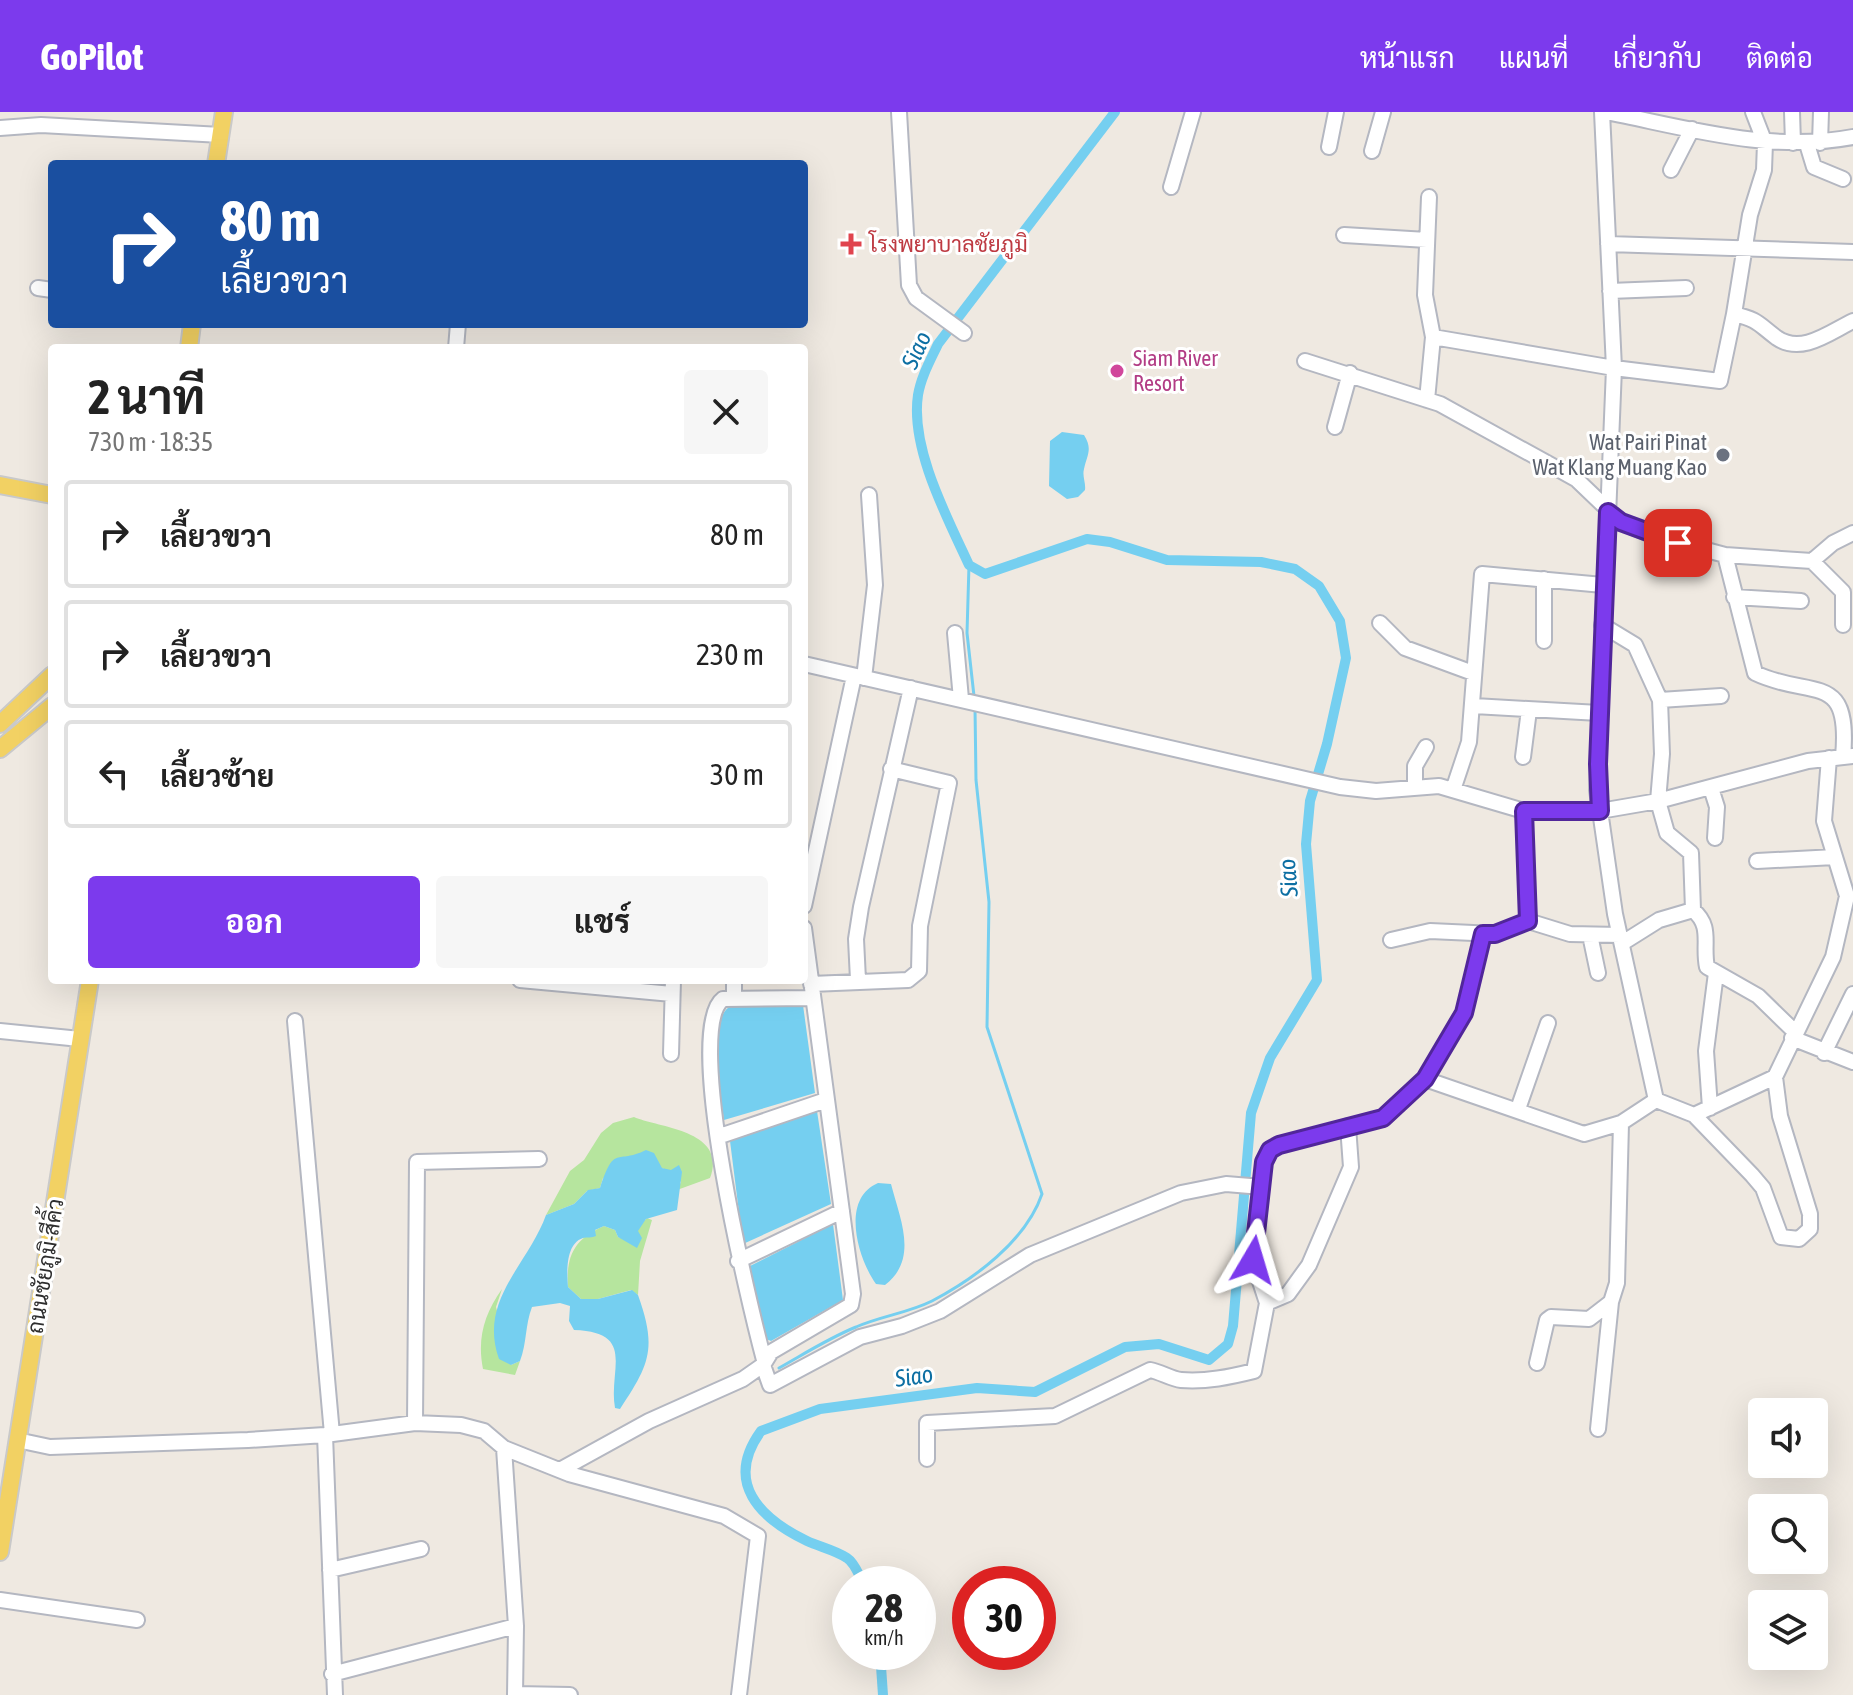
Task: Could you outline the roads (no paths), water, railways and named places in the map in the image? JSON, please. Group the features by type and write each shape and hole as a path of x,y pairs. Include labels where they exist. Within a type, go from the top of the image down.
{"main road":[{"path":"217,160 224,112"},
{"path":"0,485 48,494"},
{"path":"0,724 48,679"},
{"path":"0,749 48,709"},
{"name":"ถนนชัยภูมิ-สีคิ้ว","path":"0,1552 89,984"}],"street":[{"path":"899,112 909,285 916,298 964,333"},
{"path":"1171,187 1193,112"},
{"path":"1329,147 1336,112"},
{"path":"1372,151 1383,112"},
{"path":"1656,1100 1622,938 1600,811 1603,585 1614,368 1604,112 1661,117 1692,129 1765,143 1807,143 1853,137"},
{"path":"1433,337 1614,368 1720,381 1750,215 1764,170 1765,143 1753,112"},
{"path":"1792,112 1807,143 1814,167 1843,179"},
{"path":"1807,143 1821,112"},
{"path":"0,128 41,125 221,135"},
{"path":"1671,170 1692,129"},
{"path":"1427,400 1433,337 1425,295 1429,197"},
{"path":"1344,235 1427,240"},
{"path":"1608,244 1853,252"},
{"path":"1610,291 1686,288"},
{"path":"1734,314 1758,320 1780,340 1799,345 1853,321"},
{"path":"1305,361 1427,400 1576,479 1621,522 1654,536 1725,555 1812,561 1843,592 1843,625"},
{"path":"1335,427 1350,373"},
{"path":"808,889 859,677 875,585 869,495"},
{"path":"1812,561 1833,543 1853,533"},
{"path":"1656,1100 1694,1115 1763,1188 1781,1237 1799,1239 1810,1229 1810,1214 1780,1116 1775,1077 1833,957 1849,911 1847,890 1824,821 1842,757 1845,715 1840,706 1823,692 1755,673 1725,555"},
{"path":"1453,790 1469,742 1474,706 1473,673 1482,574 1603,585"},
{"path":"1544,579 1544,641"},
{"path":"1734,597 1801,601"},
{"path":"1380,623 1405,648 1473,673"},
{"path":"1602,625 1635,645 1660,700 1662,754 1658,801 1667,833 1691,853 1693,910 1705,924 1707,967 1758,996 1793,1035 1824,1053 1853,1062"},
{"path":"955,633 964,700"},
{"path":"808,665 1340,787 1376,791 1415,787 1453,790 1494,805 1524,811 1600,811 1658,801 1842,757"},
{"path":"858,980 856,939 861,907 911,688"},
{"path":"1660,700 1721,696"},
{"path":"1474,706 1599,713"},
{"path":"1523,757 1529,710"},
{"path":"1415,787 1415,766 1426,747"},
{"path":"891,769 946,781 950,790 920,926 918,974 908,980 858,980 812,991 734,997 717,1004 712,1016 709,1066 738,1261 770,1385 860,1337 940,1311 1030,1255 1181,1193 1226,1184 1260,1187"},
{"path":"1711,788 1717,807 1715,838"},
{"path":"1524,811 1528,921"},
{"path":"1757,861 1835,857"},
{"path":"1391,940 1430,931 1495,934 1528,921 1570,934 1622,938 1659,920 1693,910"},
{"path":"927,1459 927,1423 1055,1416 1150,1370 1166,1373 1177,1380 1217,1380 1254,1371 1267,1303 1253,1260 1260,1187 1264,1162 1270,1150 1383,1118 1425,1079 1464,1013 1483,934"},
{"path":"1590,935 1598,973"},
{"path":"560,1470 765,1369 788,1341 851,1305 842,1211 808,965"},
{"path":"1710,1108 1706,1051 1716,973"},
{"path":"558,984 673,987 671,1054"},
{"path":"734,984 734,997"},
{"path":"1824,1053 1853,994"},
{"path":"295,1021 329,1434 332,1674 335,1695"},
{"path":"1518,1109 1548,1023"},
{"path":"0,1031 80,1039"},
{"path":"1694,1115 1775,1077"},
{"path":"1425,1079 1518,1109 1574,1133 1599,1132 1621,1123 1656,1100"},
{"path":"720,1136 826,1100"},
{"path":"1598,1429 1611,1302 1618,1270 1621,1123"},
{"path":"1267,1303 1288,1294 1309,1265 1351,1167 1348,1126"},
{"path":"415,1423 417,1162 539,1159"},
{"path":"738,1261 842,1211"},
{"path":"1537,1363 1547,1320 1551,1317 1589,1319 1611,1302"},
{"path":"17,1440 50,1447 329,1434 415,1423 461,1425 484,1431 504,1448 560,1470 724,1516 758,1536 739,1695"},
{"path":"504,1448 516,1626 515,1695 570,1695"},
{"path":"330,1570 421,1549"},
{"path":"0,1600 137,1620"},
{"path":"332,1674 516,1626"}],"water":[{"path":"1062,432 1084,435 1089,448 1084,472 1085,490 1078,497 1067,499 1049,486 1050,441"},
{"path":"734,1005 803,1005 815,1093 724,1120 717,1038 725,1011"},
{"path":"817,1111 831,1204 743,1244 730,1141"},
{"path":"646,1150 654,1153 662,1168 671,1170 679,1165 682,1172 677,1210 646,1219 638,1231 642,1238 637,1248 618,1237 615,1230 604,1226 595,1230 596,1236 583,1238 573,1246 568,1267 568,1287 581,1299 598,1299 632,1290 638,1295 649,1342 647,1355 638,1380 620,1409 615,1408 616,1356 613,1346 594,1332 574,1330 569,1321 570,1306 560,1303 532,1307 520,1361 511,1365 499,1359 494,1338 495,1319 508,1284 546,1215 574,1204 588,1190 600,1188 613,1160"},
{"path":"878,1183 891,1184 904,1238 902,1263 885,1285 876,1284 869,1273 856,1230 859,1202 866,1191"},
{"path":"833,1224 843,1300 771,1341 766,1339 748,1267"}],"waterway":[{"name":"Siao","path":"855,1566 838,1553 790,1532 762,1510 752,1496 746,1466 750,1449 761,1431 820,1409 977,1388 1035,1392 1125,1347 1159,1344 1209,1360 1228,1344 1233,1326 1251,1113 1270,1058 1317,980 1306,844 1310,801 1327,744 1346,658 1340,621 1319,586 1295,569 1261,562 1167,560 1110,542 1087,539 985,574 969,565 941,504 925,459 917,416 918,395 938,344 1115,112"},
{"path":"969,565 967,633 974,696"},
{"path":"779,1368 846,1331 923,1305 965,1282 1011,1243 1024,1227 1042,1194 987,1027 989,902 976,780 975,708"},
{"name":"Siao","path":"881,1670 883,1695"}],"place":[{"name":"โรงพยาบาลชัยภูมิ","path":"851,244"},
{"name":"Siam River Resort","path":"1117,371"},
{"name":"Wat Pairi Pinat Wat Klang Muang Kao","path":"1723,455"}]}
